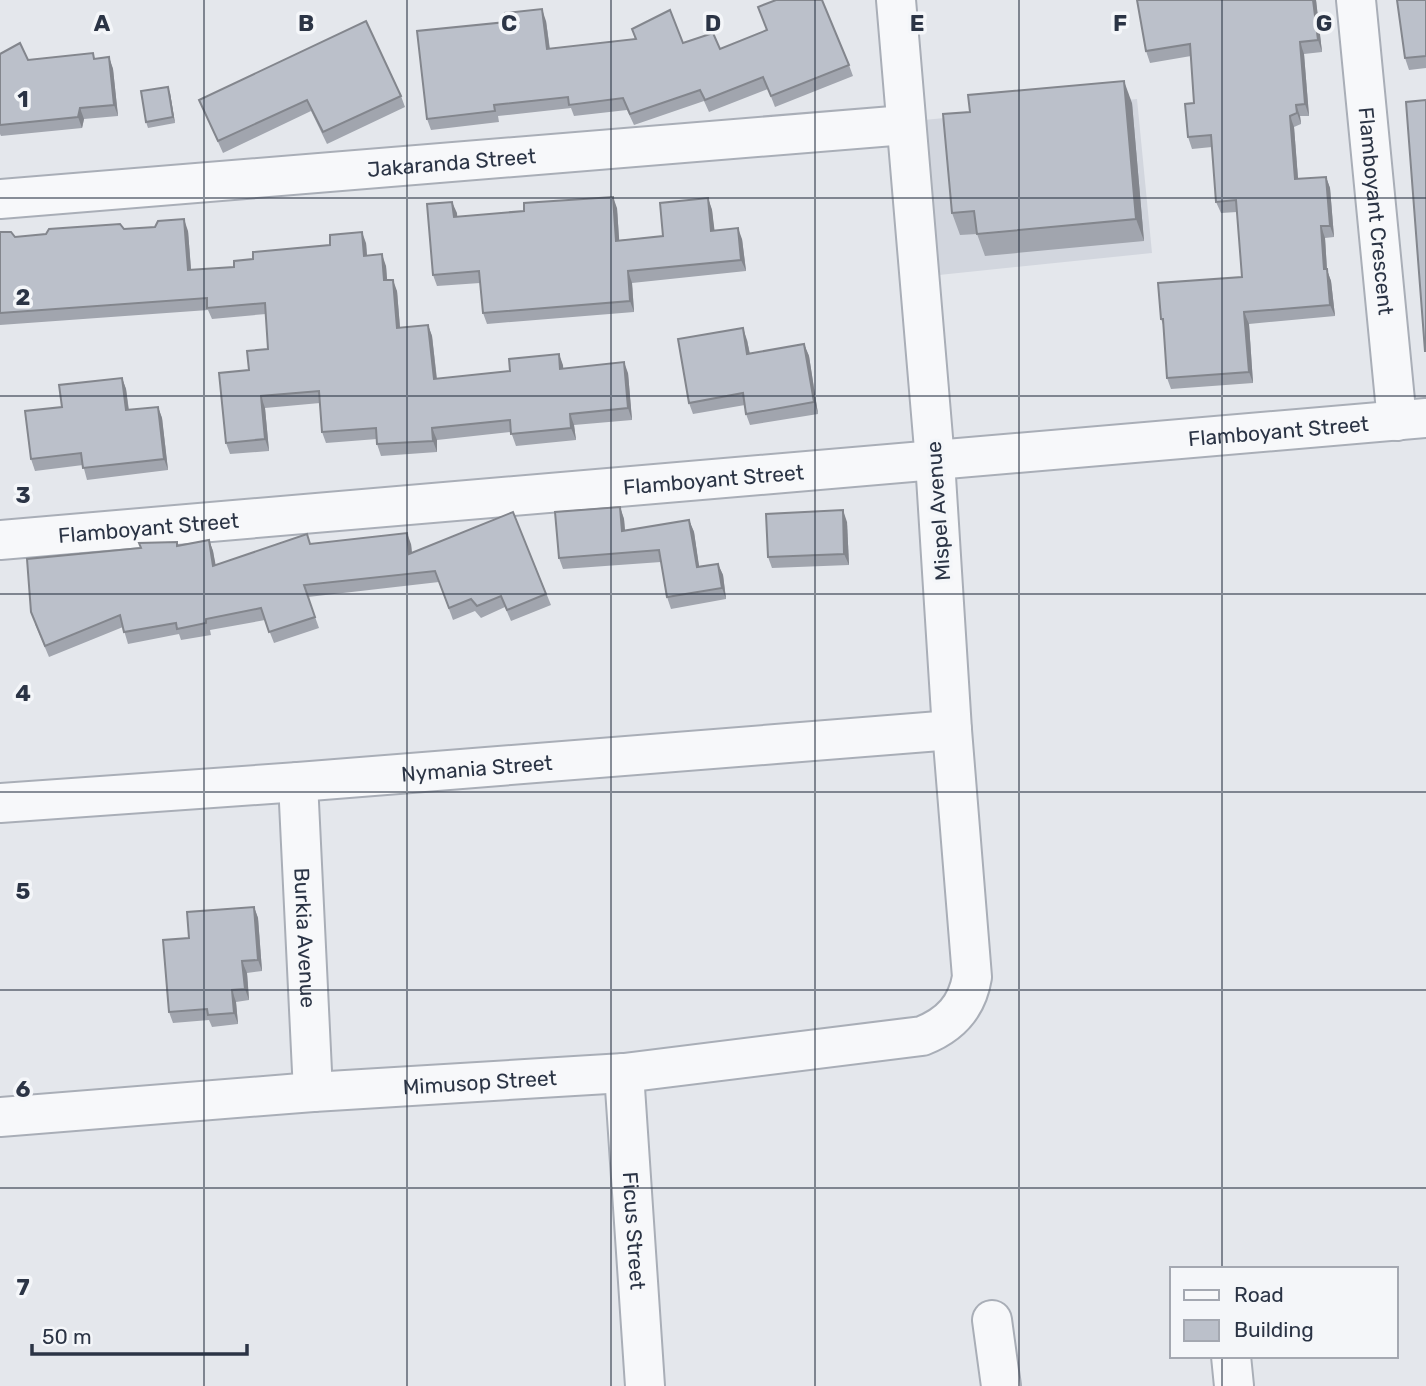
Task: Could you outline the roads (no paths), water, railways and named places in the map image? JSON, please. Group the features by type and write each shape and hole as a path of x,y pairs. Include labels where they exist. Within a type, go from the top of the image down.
{"street":[{"name":"Mispel Avenue","path":"896,0 935,461 952,730 972,977 969,996 954,1017"},
{"name":"Flamboyant Crescent","path":"1356,0 1411,419"},
{"name":"Jakaranda Street","path":"0,199 905,125"},
{"name":"Flamboyant Street","path":"0,540 1411,419"},
{"name":"Nymania Street","path":"0,803 952,730"},
{"name":"Burkia Avenue","path":"298,782 313,1092"},
{"name":"Mimusop Street","path":"0,1117 313,1092 624,1073 922,1036 935,1031 954,1017"},
{"name":"Ficus Street","path":"624,1073 645,1386"},
{"path":"992,1320 1001,1386"},
{"path":"1231,1358 1234,1386"}]}
